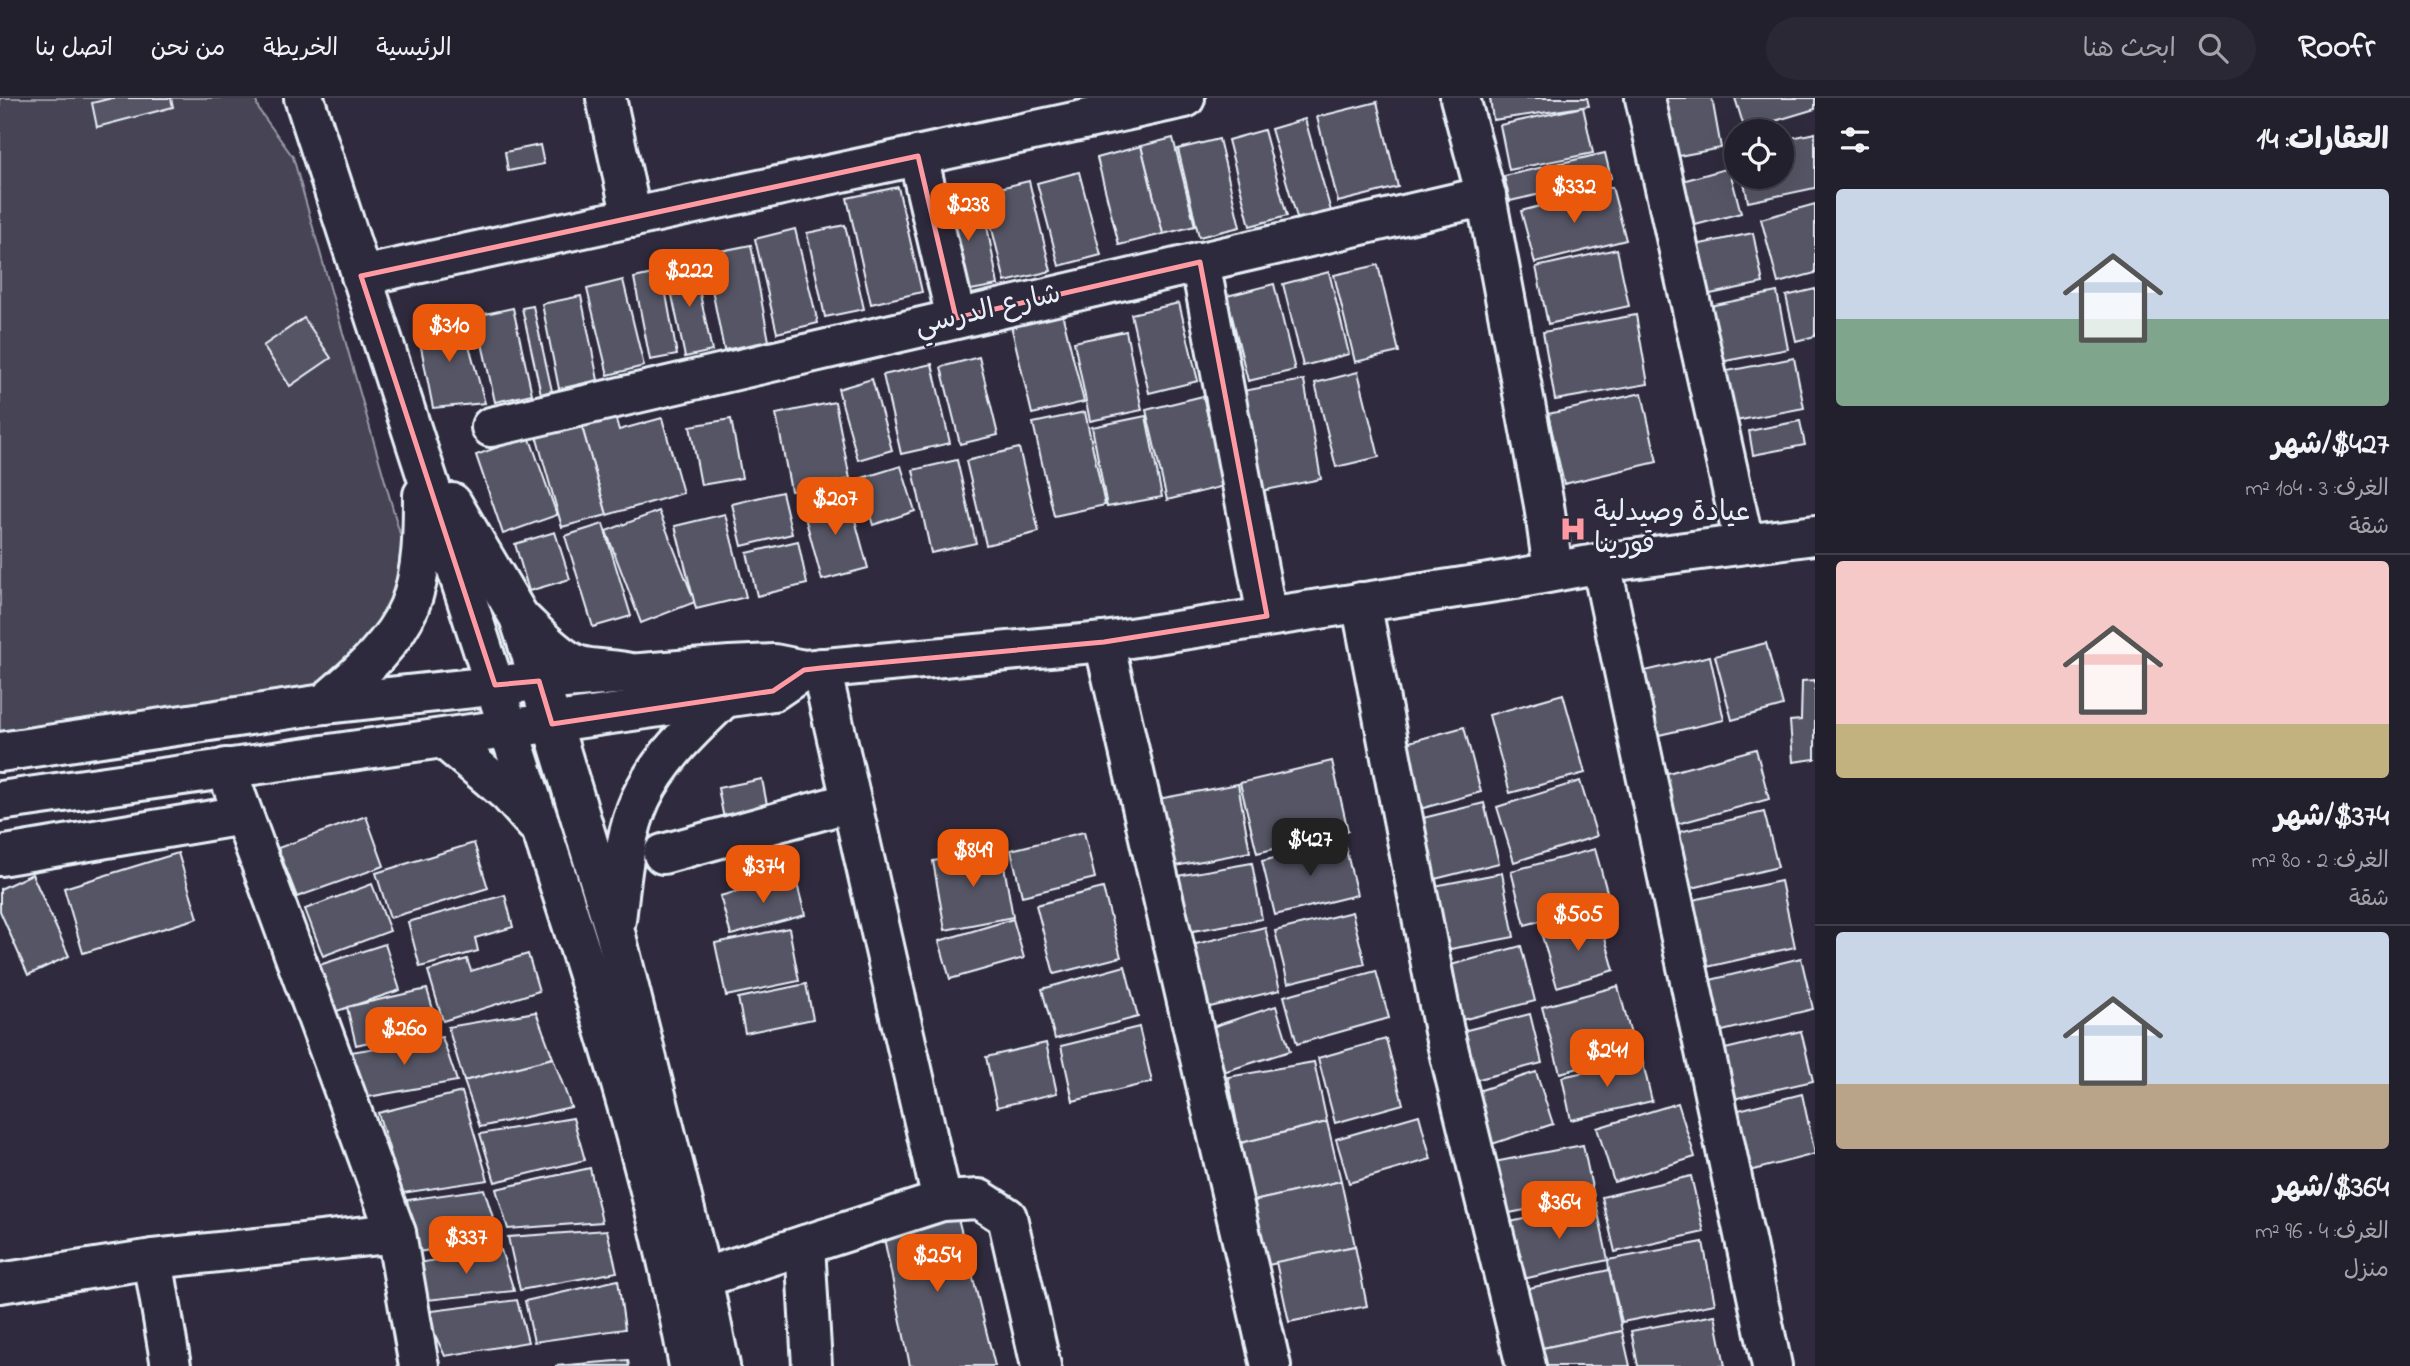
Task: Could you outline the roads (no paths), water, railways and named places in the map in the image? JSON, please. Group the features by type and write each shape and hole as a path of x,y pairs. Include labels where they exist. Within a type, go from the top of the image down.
{"street":[{"path":"304,98 495,685 641,1150 676,1295 689,1366"},
{"path":"606,98 632,218"},
{"path":"1460,98 1486,196 1544,505 1553,570"},
{"path":"1645,98 1744,543"},
{"path":"361,276 1161,101"},
{"path":"918,156 956,318"},
{"name":"شارع الدرسي","path":"491,427 1486,196"},
{"path":"1200,262 1267,616"},
{"path":"417,444 519,617 615,932 702,1278 720,1366"},
{"path":"324,704 362,671 390,640 409,607 418,572 423,533 423,494 417,444"},
{"path":"0,752 324,704 495,685 774,664 813,669 1104,642 1515,579 1553,570 1815,535"},
{"path":"1601,563 1772,1366"},
{"path":"1361,601 1444,1031 1526,1366"},
{"path":"519,617 549,645 577,665 633,674"},
{"path":"1104,642 1271,1366"},
{"path":"0,801 773,691 813,669"},
{"path":"813,669 851,802 942,1201"},
{"path":"615,932 621,877 641,799 656,771 675,747 724,698"},
{"path":"444,739 509,794 542,832"},
{"path":"226,768 396,1233 419,1366"},
{"path":"663,854 851,802"},
{"path":"0,856 243,815"},
{"path":"702,1278 942,1201 978,1199 1007,1217 1041,1366"},
{"path":"0,1283 153,1259 396,1233"},
{"path":"805,1245 812,1366"},
{"path":"153,1259 171,1366"}],"place":[{"name":"عيادة وصيدلية قورينا","path":"1573,529"}]}
